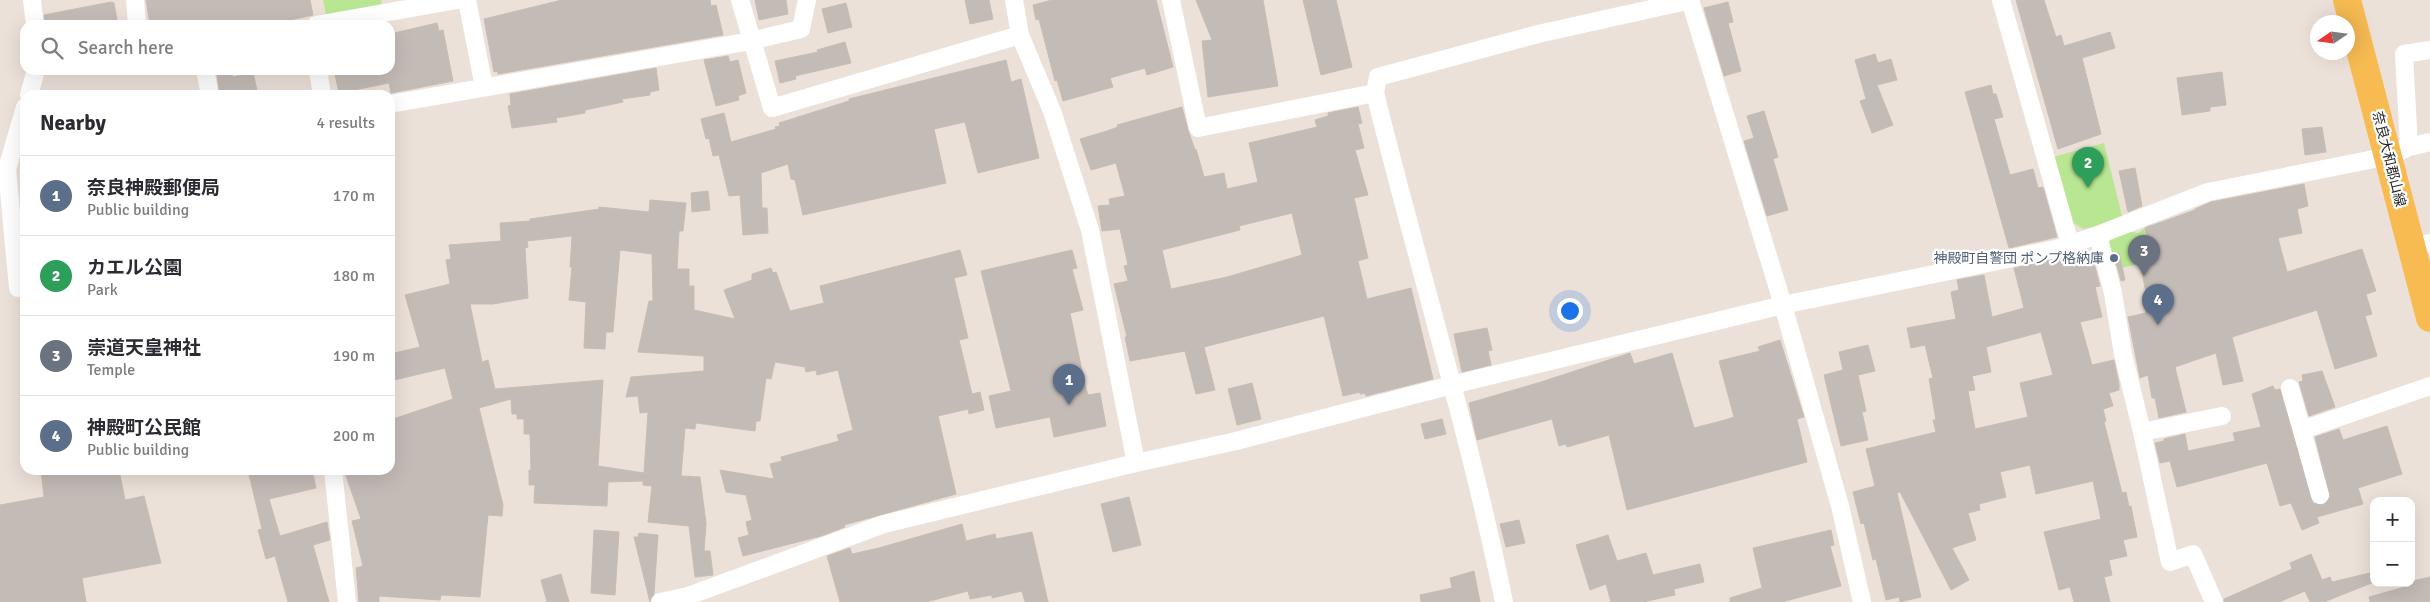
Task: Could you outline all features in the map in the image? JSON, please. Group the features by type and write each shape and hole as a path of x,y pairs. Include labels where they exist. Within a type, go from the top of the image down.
{"main road":[{"name":"奈良大和郡山線","path":"2347,0 2399,152 2421,245 2430,318"}],"street":[{"path":"32,0 34,20"},
{"path":"135,0 137,20"},
{"path":"344,20 457,0"},
{"path":"467,0 484,87"},
{"path":"740,0 772,108 1020,35"},
{"path":"395,103 751,41 802,29 807,0"},
{"path":"1014,0 1020,35 1052,111 1090,230 1136,463"},
{"path":"1171,0 1198,128 1375,93"},
{"path":"1504,602 1452,385 1405,213 1375,93 1378,77 1401,69 1538,34 1690,0 1783,305 1840,506 1862,602"},
{"path":"2001,0 2070,244"},
{"path":"2399,152 2404,54 2430,50"},
{"path":"30,90 35,75"},
{"path":"206,75 209,90"},
{"path":"319,75 321,90"},
{"path":"18,288 7,169 20,124"},
{"path":"660,602 714,587 884,524 1136,463 1232,442 1452,385 1783,305 2070,244 2208,192 2399,152 2430,142"},
{"path":"2098,235 2113,293 2123,354 2170,562 2193,554 2214,602"},
{"path":"2302,430 2430,386"},
{"path":"2290,388 2320,496"},
{"path":"2142,432 2222,416"},
{"path":"334,475 347,602"}],"green space":[{"path":"323,0 381,0 383,8 327,19"},
{"path":"2104,143 2123,220 2083,229 2070,221 2053,157"},
{"path":"2149,225 2162,227 2154,260 2121,268 2115,265 2104,243 2110,241 2112,237 2129,231 2138,233"}],"building":[{"path":"146,0 310,0 313,15 290,20 149,20"},
{"path":"562,0 710,0 711,6 716,5 723,35 498,74 497,71 494,72 484,19"},
{"path":"755,0 786,0 788,14 759,20"},
{"path":"965,0 989,0 993,19 970,24"},
{"path":"1052,0 1156,0 1173,67 1147,75 1145,68 1110,78 1113,87 1063,101 1057,80 1055,81 1039,19 1036,20 1033,5"},
{"path":"1196,0 1263,0 1278,86 1208,97 1202,41 1212,40"},
{"path":"1303,0 1336,0 1352,67 1321,75"},
{"path":"2016,0 2044,0 2056,37 2061,35 2064,46 2110,32 2115,48 2082,58 2101,134 2058,149"},
{"path":"111,2 114,3 117,20 44,20 44,15"},
{"path":"1728,2 1733,22 1728,23 1741,71 1724,76 1704,8"},
{"path":"846,3 852,27 828,33 822,9"},
{"path":"437,23 439,31 443,30 453,81 395,92 395,90 390,90 389,83 354,90 338,90 335,75 395,75 395,33"},
{"path":"845,42 851,63 795,76 796,79 780,83 775,61 818,52 817,50"},
{"path":"1875,54 1878,63 1891,59 1897,80 1877,85 1893,125 1872,133 1860,101 1866,99 1855,60"},
{"path":"728,56 730,62 738,60 746,93 738,96 739,100 716,106 704,60"},
{"path":"1006,60 1011,82 1021,79 1039,158 978,173 965,122 934,129 946,183 803,215 795,180 791,179 788,164 761,173 762,208 767,208 768,233 743,235 740,195 729,196 719,155 713,156 709,138 706,139 701,119 724,113 731,142 776,129 775,127 780,126 779,123 849,101 849,99"},
{"path":"656,68 659,90 650,92 650,95 622,99 623,102 585,110 585,113 556,118 557,122 512,128 508,106 511,105 510,94"},
{"path":"2222,72 2226,105 2210,107 2210,111 2182,115 2177,78"},
{"path":"217,75 232,75 233,77 254,75 257,90 219,90"},
{"path":"1991,85 1993,94 1996,94 2003,117 1994,119 2010,175 2033,169 2038,188 2043,187 2057,237 2009,248 1965,92"},
{"path":"1182,107 1204,177 1224,173 1227,189 1258,182 1249,143 1317,127 1315,120 1328,116 1328,113 1358,107 1362,123 1358,124 1364,148 1355,150 1368,195 1354,198 1368,258 1358,261 1367,299 1411,288 1433,379 1366,396 1365,393 1360,394 1360,392 1343,396 1324,316 1204,347 1215,390 1196,394 1185,351 1130,361 1125,337 1127,337 1114,284 1128,281 1124,266 1128,265 1120,229 1102,231 1098,206 1110,205 1109,199 1125,196 1116,163 1091,170 1080,139 1118,127 1117,125","holes":["1292,213 1302,255 1227,277 1171,289 1162,250 1240,230 1239,226"]},
{"path":"1764,111 1778,157 1773,159 1788,210 1767,216 1744,141 1754,138 1747,116"},
{"path":"2322,127 2326,152 2305,155 2302,129"},
{"path":"2135,168 2142,206 2128,212 2119,171"},
{"path":"2304,184 2308,206 2297,209 2302,233 2278,238 2287,272 2362,249 2376,291 2366,294 2372,314 2365,316 2377,356 2335,369 2317,310 2232,337 2243,381 2223,385 2216,353 2175,367 2186,412 2159,418 2155,398 2152,398 2148,375 2140,378 2128,317 2146,313 2145,307 2149,306 2140,264 2153,261 2145,228 2195,210 2211,202"},
{"path":"708,191 710,210 692,212 691,193"},
{"path":"650,200 686,203 683,231 679,231 677,269 689,269 689,286 694,286 694,310 735,319 724,290 752,280 752,274 771,268 773,273 776,272 790,311 824,303 820,286 960,250 967,275 954,278 968,338 959,340 972,394 980,392 984,410 969,414 968,409 938,416 956,494 844,525 845,527 821,536 743,556 738,538 749,535 746,522 752,520 746,495 726,492 720,470 774,479 770,464 782,461 781,457 839,441 837,435 853,430 838,370 817,375 816,370 806,372 805,367 775,362 771,379 766,378 760,421 756,421 755,431 696,423 695,429 685,428 681,476 700,477 706,523 704,551 710,551 713,575 695,577 689,526 648,522 652,486 643,485 643,481 608,482 607,506 534,503 535,485 529,485 529,470 531,470 530,434 524,434 524,419 517,419 517,414 512,414 511,399 479,408 503,505 502,516 488,515 480,597 441,595 440,600 379,596 379,602 359,602 356,568 363,566 352,521 361,519 346,475 395,475 395,418 453,399 445,368 395,380 395,353 420,347 405,295 450,284 446,260 451,259 449,245 501,241 500,223 530,221 530,219 599,209 599,207 649,212","holes":["572,236 570,267 572,267 569,300 586,302 584,348 605,349 606,332 613,332 620,250 652,254 653,301 649,301 638,352 704,356 704,371 631,377 626,397 638,396 640,413 648,412 644,473 598,466 603,380 495,389 488,360 482,362 470,304 493,304 528,298 525,248 528,247 527,241"]},
{"path":"1072,250 1077,268 1072,269 1083,310 1070,313 1088,395 1100,393 1106,426 1054,437 1050,417 996,428 989,396 1011,391 981,271"},
{"path":"2119,253 2125,280 2121,281 2114,254"},
{"path":"2067,256 2069,262 2085,258 2086,261 2093,259 2100,286 2095,287 2102,317 2080,322 2092,365 2114,360 2119,390 2109,393 2113,406 2103,409 2106,421 2104,422 2122,493 2126,492 2129,507 2131,506 2137,537 2123,540 2127,556 2109,560 2112,575 2104,577 2110,602 2074,602 2070,587 2059,590 2044,532 2101,519 2093,481 2036,494 2030,465 2000,472 2006,497 1979,504 1980,510 1968,513 1976,540 1952,548 1969,580 1951,590 1900,492 1897,493 1921,597 1900,602 1899,597 1886,600 1876,559 1873,560 1864,523 1861,524 1853,492 1875,486 1866,449 1936,432 1933,420 1936,420 1929,379 1933,378 1925,345 1911,348 1907,328 1956,319 1951,292 1959,290 1957,280 1984,275 1992,317 2024,308 2014,268","holes":["2041,332 2053,375 2020,383 2028,417 1975,429 1968,391 1975,390 1972,376 1991,372 1986,347"]},
{"path":"1487,328 1492,350 1488,351 1491,365 1462,372 1454,334"},
{"path":"1780,340 1804,417 1797,419 1807,462 1627,510 1609,435 1567,447 1566,444 1559,446 1552,419 1477,440 1469,403 1630,353 1634,364 1672,353 1694,428 1725,420 1734,417 1719,361 1760,351 1758,347"},
{"path":"1868,345 1875,371 1858,375 1866,411 1862,412 1868,440 1841,446 1824,375 1843,370 1839,352"},
{"path":"2322,371 2335,407 2309,416 2299,382 2303,381 2302,375"},
{"path":"1252,383 1261,419 1237,425 1228,389"},
{"path":"2273,386 2275,390 2280,389 2313,503 2323,505 2330,497 2315,437 2339,429 2343,440 2387,426 2402,474 2358,488 2363,504 2317,517 2319,523 2302,530 2291,503 2280,506 2267,463 2177,487 2170,461 2160,463 2155,443 2185,434 2188,451 2235,441 2233,433 2261,427 2252,394"},
{"path":"1442,419 1446,434 1425,439 1421,424"},
{"path":"42,475 120,475 125,500 144,496 161,563 82,578 86,602 0,602 0,505 44,497"},
{"path":"249,475 313,475 316,488 269,499 280,536 327,522 330,540 313,545 329,602 288,602 275,556 266,559 258,530 262,529"},
{"path":"1129,497 1141,545 1113,552 1101,504"},
{"path":"1519,520 1525,543 1506,547 1500,524"},
{"path":"962,524 966,541 995,534 996,539 1032,532 1048,602 1025,602 1022,591 992,598 992,595 970,599 968,591 926,602 840,602 827,556 850,548 852,554 879,548"},
{"path":"594,530 619,532 615,595 591,593"},
{"path":"1831,530 1834,545 1830,546 1841,586 1782,602 1730,602 1730,598 1762,588 1753,548"},
{"path":"639,533 658,535 654,594 650,602 634,537 638,537"},
{"path":"1608,535 1617,561 1646,553 1653,575 1700,564 1704,582 1674,589 1675,595 1643,602 1611,602 1606,584 1590,590 1576,545"},
{"path":"2311,554 2322,580 2330,577 2332,582 2370,573 2370,584 2324,602 2310,602 2305,591 2279,602 2224,602 2224,599 2292,569 2290,563"},
{"path":"1474,571 1480,602 1421,602 1420,595 1452,588 1450,578"},
{"path":"561,574 569,602 547,602 541,580"},
{"path":"2430,577 2430,602 2370,602 2369,597 2405,587 2415,587 2415,580"}],"place":[{"name":"カエル公園","path":"2088,188"},
{"name":"神殿町自警団 ポンプ格納庫","path":"2114,258"},
{"name":"崇道天皇神社","path":"2144,276"},
{"name":"神殿町公民館","path":"2158,325"},
{"name":"奈良神殿郵便局","path":"1069,405"}]}
